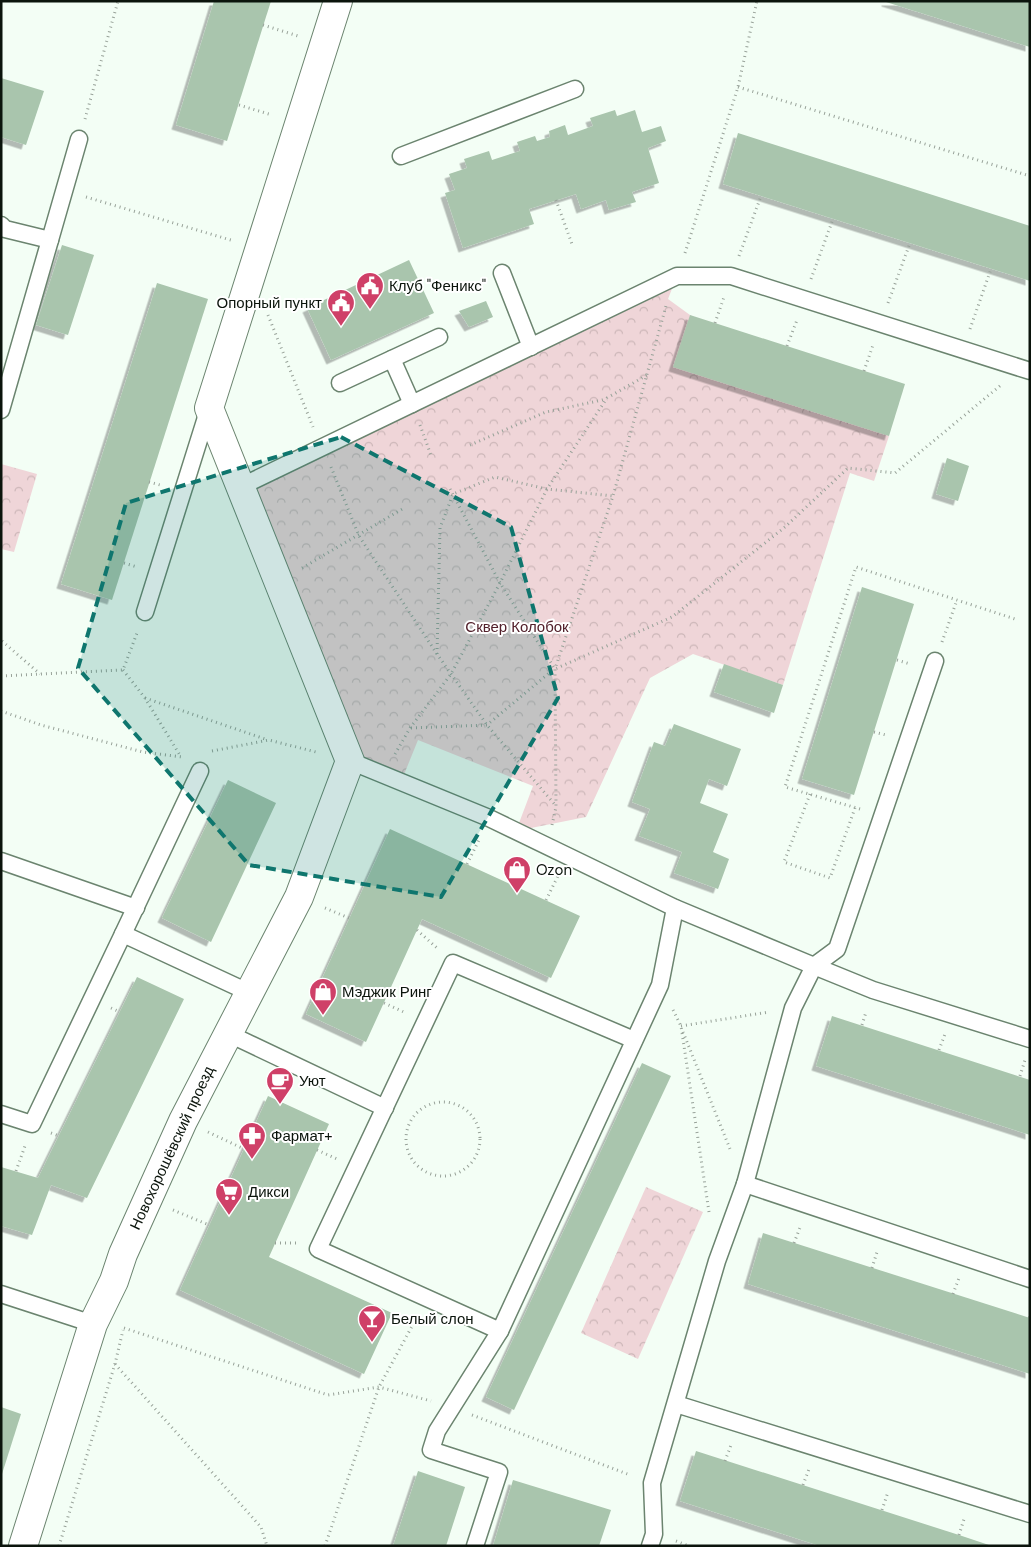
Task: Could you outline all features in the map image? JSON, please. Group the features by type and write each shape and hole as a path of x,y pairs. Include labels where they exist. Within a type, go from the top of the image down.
{"street":[{"path":"338,1 209,408 350,762"},
{"name":"Новохорошёвский проезд","path":"23,1546 93,1324 114,1281 123,1254 183,1121 299,896 350,762"}],"lane":[{"path":"401,156 575,88"},
{"path":"1,410 79,139"},
{"path":"1,225 5,229 50,240"},
{"path":"502,273 531,347"},
{"path":"240,487 677,276 732,276 1025,370"},
{"path":"340,383 439,337"},
{"path":"392,359 412,404"},
{"path":"144,612 209,408"},
{"path":"650,1546 654,1534 652,1483 717,1261 745,1184 793,1008 814,966 837,949 935,661"},
{"path":"350,762 489,818 675,908 814,966 873,990 1030,1039"},
{"path":"1,1114 32,1124 200,771"},
{"path":"1,861 136,908"},
{"path":"474,1546 499,1472 431,1450 437,1431 500,1331 660,985 675,908"},
{"path":"123,934 248,992"},
{"path":"500,1331 318,1249 454,963 634,1040"},
{"path":"228,1033 385,1108"},
{"path":"745,1184 1030,1278"},
{"path":"1,1294 93,1324"},
{"path":"676,1404 1030,1514"}],"path":[{"path":"79,139 118,1"},
{"path":"677,276 738,87 757,1"},
{"path":"263,25 324,44"},
{"path":"738,87 1030,176"},
{"path":"239,105 299,123"},
{"path":"64,190 255,261 322,447 359,536 437,654 487,725 556,806"},
{"path":"556,200 573,247"},
{"path":"963,350 991,269"},
{"path":"547,845 556,806 555,669 612,496 648,375 668,299"},
{"path":"410,728 487,725 555,669 672,617 785,527 848,468 895,473 1025,370"},
{"path":"470,445 546,412 607,398 648,375"},
{"path":"386,776 395,753 410,728 451,674 500,583 547,489 607,398"},
{"path":"412,404 432,458"},
{"path":"437,654 440,528 453,494 495,477 547,489 612,496"},
{"path":"450,489 500,583 555,669"},
{"path":"301,568 359,536 404,508"},
{"path":"882,816 785,787 856,567 1015,620"},
{"path":"935,661 957,600"},
{"path":"123,670 144,612"},
{"path":"2,641 40,674"},
{"path":"1,676 123,670"},
{"path":"123,670 145,698 181,758 200,771"},
{"path":"145,698 269,740 350,762"},
{"path":"1,711 41,725 133,750 181,758 191,756"},
{"path":"210,752 269,740"},
{"path":"810,794 784,862 830,878 855,808"},
{"path":"467,864 489,818"},
{"path":"660,985 681,1026 745,1184"},
{"path":"681,1026 793,1008"},
{"path":"681,1026 717,1261"},
{"path":"442,1102 455,1104 466,1110 475,1119 479,1131 480,1144 476,1156 469,1166 459,1173 437,1176 425,1172 416,1165 410,1156 406,1144 406,1132 418,1111 442,1102"},
{"path":"183,1121 244,1149"},
{"path":"147,1200 209,1225"},
{"path":"59,1546 115,1364 124,1328 114,1281"},
{"path":"325,1546 379,1387 427,1298"},
{"path":"124,1328 328,1395 379,1387 453,1407 652,1483"},
{"path":"115,1364 261,1527 268,1546"}],"highlighted area":[{"path":"341,437 511,527 558,698 441,897 249,865 78,668 126,503"}],"green space":[{"name":"Сквер Колобок","path":"677,276 668,299 690,315 889,436 874,481 850,473 783,685 693,654 650,678 586,817 516,831 533,786 418,740 401,782 350,761 240,487"},
{"path":"1,464 37,474 14,552 1,549"},
{"path":"646,1187 703,1212 638,1359 581,1333"}],"building":[{"path":"214,1 271,1 227,141 176,125"},
{"path":"1030,1 1030,47 886,2"},
{"path":"1,78 44,91 26,145 1,137"},
{"path":"615,110 617,116 635,110 642,132 661,126 666,141 648,148 659,183 632,192 636,202 609,210 606,200 581,209 576,194 529,209 534,224 463,248 445,193 455,190 449,174 467,168 464,159 489,151 492,160 520,151 517,142 535,136 537,141 550,137 549,131 565,125 568,135 593,126 590,118"},
{"path":"738,133 1030,226 1030,281 723,184"},
{"path":"62,245 94,255 68,335 36,325"},
{"name":"Клуб \"Феникс\"","path":"409,260 434,313 331,360 307,308"},
{"path":"157,283 208,299 112,600 61,584"},
{"path":"486,301 493,317 469,327 459,311"},
{"path":"690,315 905,384 889,436 673,367"},
{"path":"947,458 969,466 958,501 936,494"},
{"path":"862,587 914,604 854,795 802,779"},
{"path":"724,664 783,685 774,713 714,692"},
{"path":"674,724 741,749 727,786 709,779 700,803 728,814 713,852 729,859 718,889 674,873 682,852 639,836 650,809 632,802 654,742 665,746"},
{"path":"228,780 276,803 211,942 162,918"},
{"path":"390,829 580,916 551,978 422,919 366,1042 306,1014"},
{"path":"137,977 184,999 87,1198 51,1185 32,1235 1,1226 1,1167 38,1178"},
{"path":"832,1016 1030,1080 1030,1135 816,1066"},
{"path":"642,1063 671,1076 514,1410 486,1397"},
{"path":"268,1096 329,1124 269,1257 392,1313 364,1374 180,1290"},
{"path":"763,1233 1030,1318 1030,1374 748,1284"},
{"path":"1,1407 21,1414 2,1474 1,1474"},
{"path":"696,1451 992,1546 820,1546 680,1501"},
{"path":"418,1471 465,1487 446,1546 393,1546"},
{"path":"513,1480 611,1510 599,1546 493,1546"}],"place":[{"name":"Клуб \"Феникс\"","path":"370,310"},
{"name":"Опорный пункт","path":"341,327"},
{"name":"Ozon","path":"517,894"},
{"name":"Мэджик Ринг","path":"323,1016"},
{"name":"Уют","path":"280,1105"},
{"name":"Фармат+","path":"252,1160"},
{"name":"Дикси","path":"229,1216"},
{"name":"Белый слон","path":"372,1343"}]}
